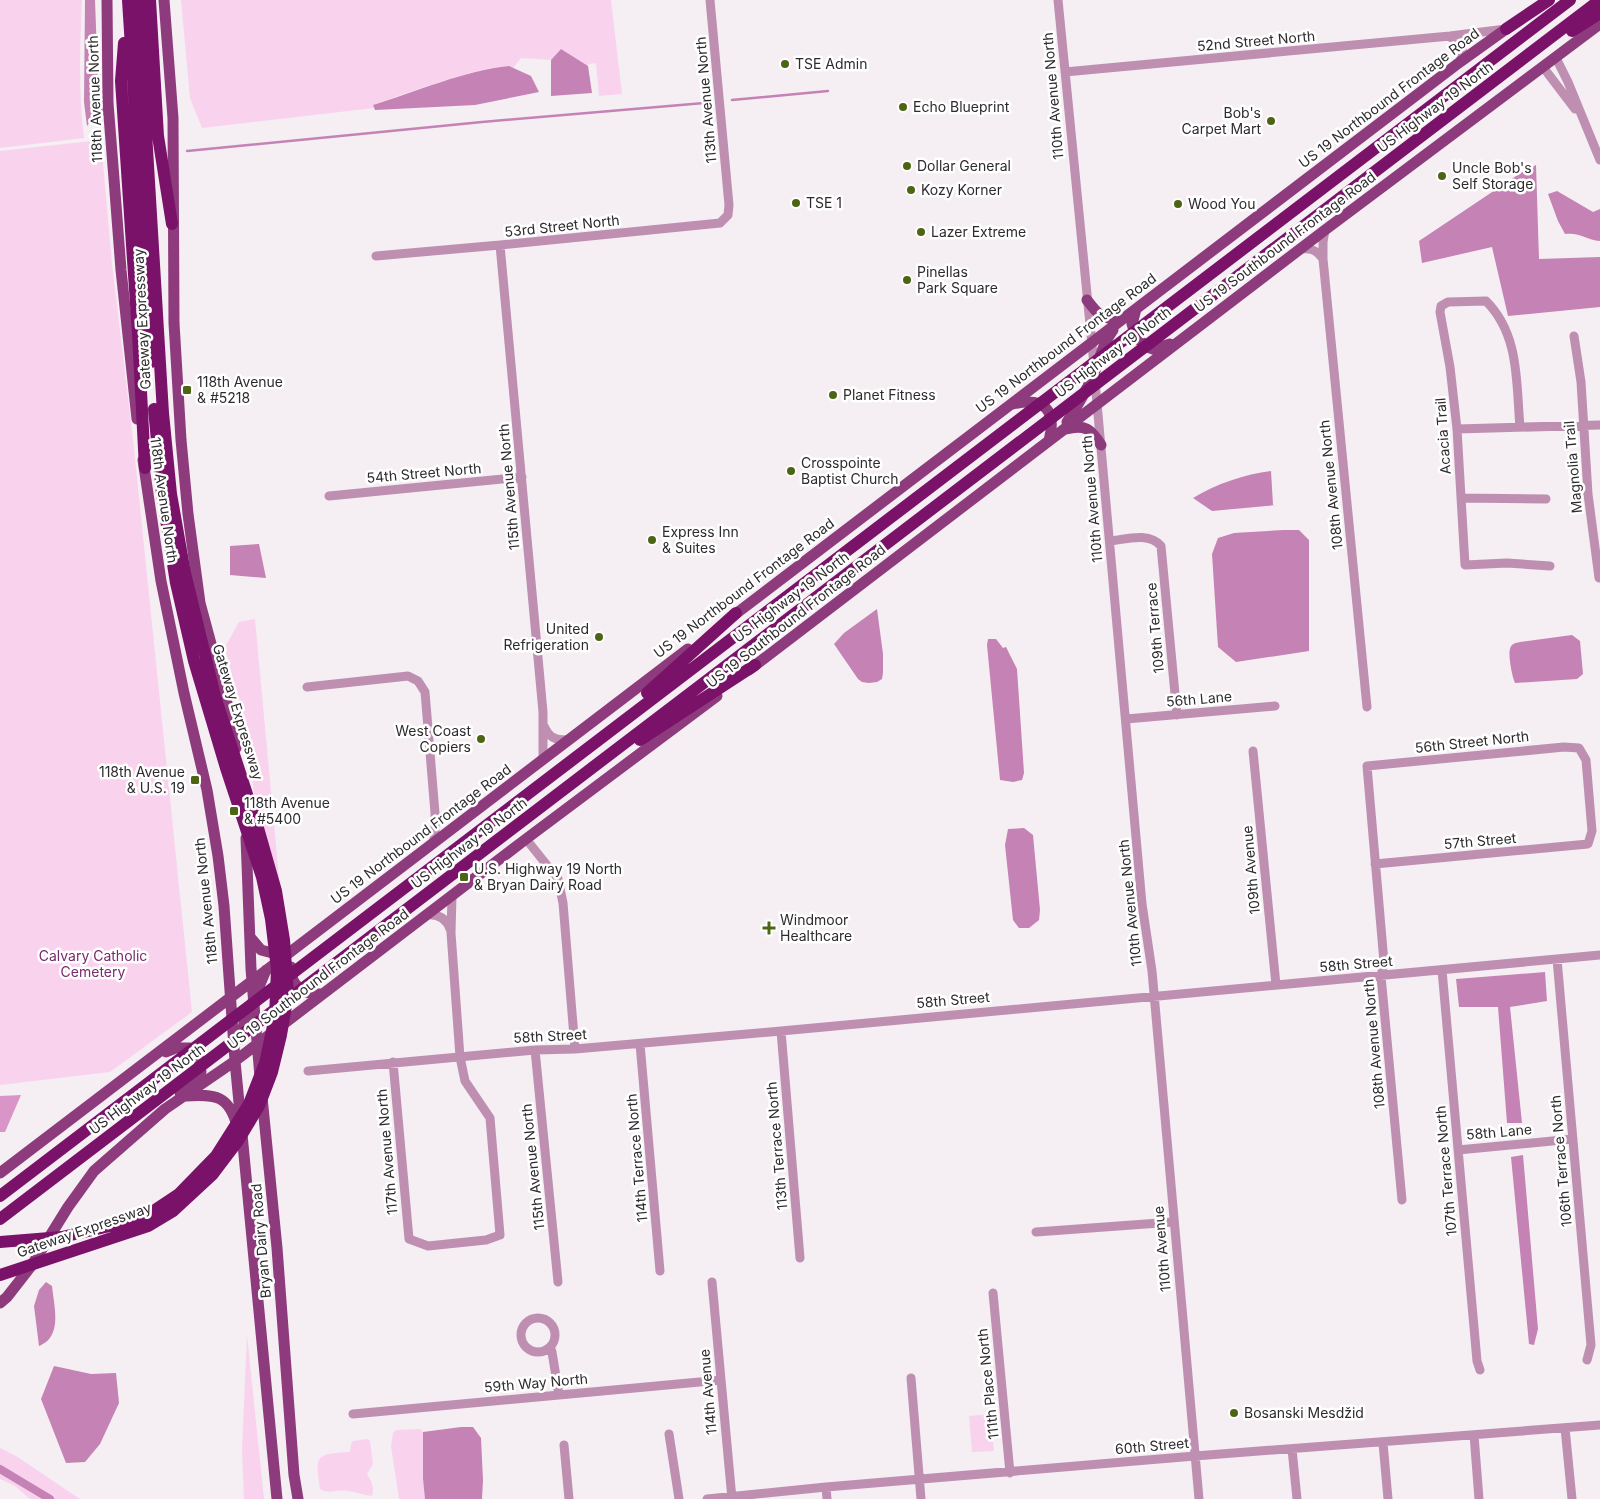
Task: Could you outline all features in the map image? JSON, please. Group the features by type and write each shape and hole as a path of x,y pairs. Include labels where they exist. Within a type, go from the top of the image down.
{"highway":[{"path":"150,0 158,136 172,224"},
{"path":"1506,29 1549,0"},
{"name":"US Highway 19 North","path":"0,1196 1570,0"},
{"name":"US Highway 19 North","path":"0,1219 180,1091 322,974 1600,0"},
{"path":"131,1 121,80 145,468"},
{"name":"Gateway Expressway","path":"0,1275 148,1226 173,1211 206,1181 238,1141 259,1106 272,1072 288,994 284,940 276,891 258,828 215,696 185,573 171,494 150,272 131,1"},
{"path":"1514,66 1600,13"},
{"name":"Gateway Expressway","path":"0,1242 62,1237 123,1223 152,1212 180,1194 216,1156 249,1104 265,1063 275,1017 277,969 271,918 262,877 226,768 194,661 176,582 162,494 156,433 150,272"},
{"path":"597,741 736,613"},
{"path":"572,783 755,665"}],"main road":[{"name":"118th Avenue North","path":"107,0 108,103 136,408 165,599 215,836 224,906 231,998"},
{"name":"118th Avenue North","path":"164,0 173,118 172,224 174,323 180,440 200,603 231,718 239,763 247,845 252,980"},
{"name":"US 19 Southbound Frontage Road","path":"0,1303 8,1296 32,1265 94,1171 165,1109 180,1091 213,1077 235,1061 729,687 755,665 1325,230 1600,24"},
{"name":"US 19 Northbound Frontage Road","path":"0,1173 231,998 252,980 286,957 567,740 1506,29"},
{"path":"1087,300 1098,315 1105,319 1121,320"},
{"path":"1136,309 1132,324 1136,338 1147,347 1153,349 1163,348 1182,340"},
{"path":"1062,430 1086,393 1104,342 1121,320"},
{"path":"1044,379 1059,375 1126,372 1143,369"},
{"path":"1010,405 1027,401 1037,402 1046,406 1052,429 1049,441"},
{"path":"1062,430 1076,426 1084,427 1093,433 1101,445"},
{"path":"250,937 261,950 286,957"},
{"path":"298,947 293,956 291,976 298,986 308,994 322,994"},
{"path":"213,1077 227,1052 237,1024 250,1009 266,970"},
{"name":"Bryan Dairy Road","path":"252,980 250,1009 256,1044 277,1248 292,1449 298,1499"},
{"path":"231,998 270,1022 288,1020"},
{"name":"Bryan Dairy Road","path":"231,998 237,1024 235,1061 277,1499"},
{"path":"197,1024 210,1020 237,1024 256,1044"},
{"path":"155,1056 176,1048 190,1048 199,1059 200,1072 165,1109"},
{"path":"180,1091 215,1096 227,1103 234,1117 244,1153"}],"street":[{"name":"113th Avenue North","path":"710,0 728,197"},
{"name":"110th Avenue North","path":"1058,0 1098,403 1142,904 1154,996"},
{"name":"52nd Street North","path":"1065,72 1450,36 1506,29"},
{"path":"1450,36 1459,40 1462,44 1463,51 1460,62"},
{"path":"1556,58 1568,82 1600,160"},
{"path":"1544,67 1582,117"},
{"name":"53rd Street North","path":"376,256 500,246 720,223 728,215 728,197"},
{"name":"108th Avenue North","path":"1325,230 1323,259 1367,707"},
{"name":"115th Avenue North","path":"500,246 544,726 542,728 543,759"},
{"path":"1300,249 1310,248 1317,251 1323,259"},
{"name":"Acacia Trail","path":"1520,427 1512,344 1506,328 1497,314 1486,301 1448,302 1441,306 1440,312 1450,367 1457,429 1465,565 1507,563 1550,566"},
{"name":"Magnolia Trail","path":"1574,336 1583,426 1596,523 1598,578"},
{"path":"1457,429 1600,425"},
{"name":"54th Street North","path":"329,496 522,477"},
{"path":"1461,498 1546,499"},
{"name":"109th Terrace","path":"1110,541 1149,538 1156,540 1161,546 1177,714"},
{"path":"307,687 408,676 418,681 424,692 435,814 433,844"},
{"name":"56th Lane","path":"1126,719 1275,706"},
{"path":"544,726 551,737 556,740 567,740"},
{"name":"56th Street North","path":"1367,766 1564,747 1579,748 1586,760 1592,822 1592,831 1588,844"},
{"name":"109th Avenue","path":"1253,751 1276,985"},
{"name":"108th Avenue North","path":"1367,766 1384,962 1381,976 1402,1200"},
{"path":"435,814 439,822 446,826 456,827"},
{"path":"526,839 558,879 563,903 575,1049"},
{"name":"57th Street","path":"1375,864 1588,844"},
{"path":"452,896 451,933 460,1057"},
{"path":"427,915 434,914 442,917 447,922 451,933"},
{"name":"58th Street","path":"308,1071 535,1050 640,1044 1600,955"},
{"name":"106th Terrace North","path":"1557,959 1591,1345 1587,1360"},
{"name":"107th Terrace North","path":"1442,970 1477,1361 1480,1370"},
{"name":"110th Avenue","path":"1154,996 1199,1499"},
{"name":"113th Terrace North","path":"781,1031 800,1258"},
{"name":"114th Terrace North","path":"640,1044 660,1271"},
{"name":"115th Avenue North","path":"535,1050 558,1282"},
{"name":"117th Avenue North","path":"392,1062 409,1239 428,1246 486,1240 500,1235 490,1118 465,1081 460,1057"},
{"name":"58th Lane","path":"1458,1150 1573,1139"},
{"path":"1036,1232 1173,1222"},
{"name":"114th Avenue","path":"712,1282 732,1498"},
{"name":"111th Place North","path":"993,1293 1010,1472"},
{"path":"550,1347 559,1395"},
{"path":"910,1378 921,1499"},
{"name":"59th Way North","path":"353,1414 721,1380"},
{"name":"60th Street","path":"707,1499 732,1498 826,1487 1195,1456 1600,1425"},
{"path":"1565,1428 1572,1499"},
{"path":"669,1434 679,1499"},
{"path":"1474,1435 1479,1499"},
{"path":"1383,1443 1388,1499"},
{"path":"564,1445 569,1499"},
{"path":"1292,1449 1297,1499"},
{"path":"826,1487 827,1499"}],"green space":[{"path":"0,0 82,0 80,87 84,138 0,148"},
{"path":"181,0 611,0 622,94 599,96 596,63 586,65 561,49 551,60 521,58 513,68 486,69 467,74 373,105 374,108 202,128 190,98"},
{"name":"Calvary Catholic Cemetery","path":"101,140 112,264 133,439 192,1012 110,1072 0,1085 0,151"},
{"path":"255,619 283,921 259,837 249,750 225,647 239,622"},
{"path":"247,1335 264,1499 244,1499 242,1449"},
{"path":"990,1414 994,1451 972,1452 969,1416"},
{"path":"420,1429 423,1432 425,1499 399,1499 391,1446 393,1433 396,1430"},
{"path":"367,1439 370,1441 373,1464 367,1474 373,1487 372,1496 348,1491 327,1492 320,1489 318,1463 320,1458 330,1454 350,1452 353,1441"},
{"path":"0,1448 16,1456 80,1499 30,1499 15,1486 0,1479"}],"shaded area":[{"path":"85,0 95,0 98,82 96,99 104,115 94,117 87,126 84,102"},
{"path":"561,49 588,66 592,93 551,96 551,60"},
{"path":"509,66 531,76 539,92 475,105 375,110 373,105 458,77"},
{"path":"1536,165 1539,259 1600,257 1600,307 1508,316 1492,247 1422,263 1419,241 1522,172"},
{"path":"1557,191 1593,212 1600,209 1600,241 1575,234 1565,234 1548,194"},
{"path":"1271,471 1273,505 1276,505 1212,511 1193,498 1231,480"},
{"path":"1299,530 1309,540 1309,651 1236,662 1218,647 1212,554 1218,538 1234,533"},
{"path":"259,544 266,578 230,575 230,546"},
{"path":"877,609 883,654 882,679 877,682 862,682 834,644 844,633"},
{"path":"1572,635 1580,641 1583,674 1577,679 1515,683 1510,656 1512,645 1520,642"},
{"path":"988,639 996,639 1003,648 1006,647 1017,669 1024,773 1022,780 1013,782 1000,780 987,645"},
{"path":"1024,828 1033,835 1040,910 1039,920 1029,928 1019,928 1013,920 1005,845 1008,829"},
{"path":"1545,972 1547,1001 1510,1007 1522,1123 1507,1123 1498,1007 1459,1007 1456,979"},
{"path":"21,1095 5,1132 0,1132 0,1096"},
{"path":"1523,1155 1538,1329 1534,1345 1529,1344 1511,1157"},
{"path":"46,1282 52,1286 55,1320 51,1336 47,1342 39,1346 34,1306 39,1290"},
{"path":"54,1366 91,1374 116,1373 119,1403 100,1444 85,1462 66,1463 41,1399"},
{"path":"473,1427 481,1438 482,1499 425,1499 423,1432"}],"waterway":[{"path":"732,100 828,91"},
{"path":"187,151 482,122 704,103"},
{"path":"0,1469 50,1499"}],"place":[{"name":"TSE Admin","path":"785,64"},
{"name":"Echo Blueprint","path":"903,107"},
{"name":"Bob's Carpet Mart","path":"1271,121"},
{"name":"Dollar General","path":"907,166"},
{"name":"Uncle Bob's Self Storage","path":"1442,176"},
{"name":"Kozy Korner","path":"911,190"},
{"name":"TSE 1","path":"796,203"},
{"name":"Wood You","path":"1178,204"},
{"name":"Lazer Extreme","path":"921,232"},
{"name":"Pinellas Park Square","path":"907,280"},
{"name":"118th Avenue & #5218","path":"187,390"},
{"name":"Planet Fitness","path":"833,395"},
{"name":"Crosspointe Baptist Church","path":"791,471"},
{"name":"Express Inn & Suites","path":"652,540"},
{"name":"United Refrigeration","path":"599,637"},
{"name":"West Coast Copiers","path":"481,739"},
{"name":"118th Avenue & U.S. 19","path":"195,780"},
{"name":"118th Avenue & #5400","path":"234,811"},
{"name":"U.S. Highway 19 North & Bryan Dairy Road","path":"464,877"},
{"name":"Windmoor Healthcare","path":"769,928"},
{"name":"Bosanski Mesdžid","path":"1234,1413"}]}
